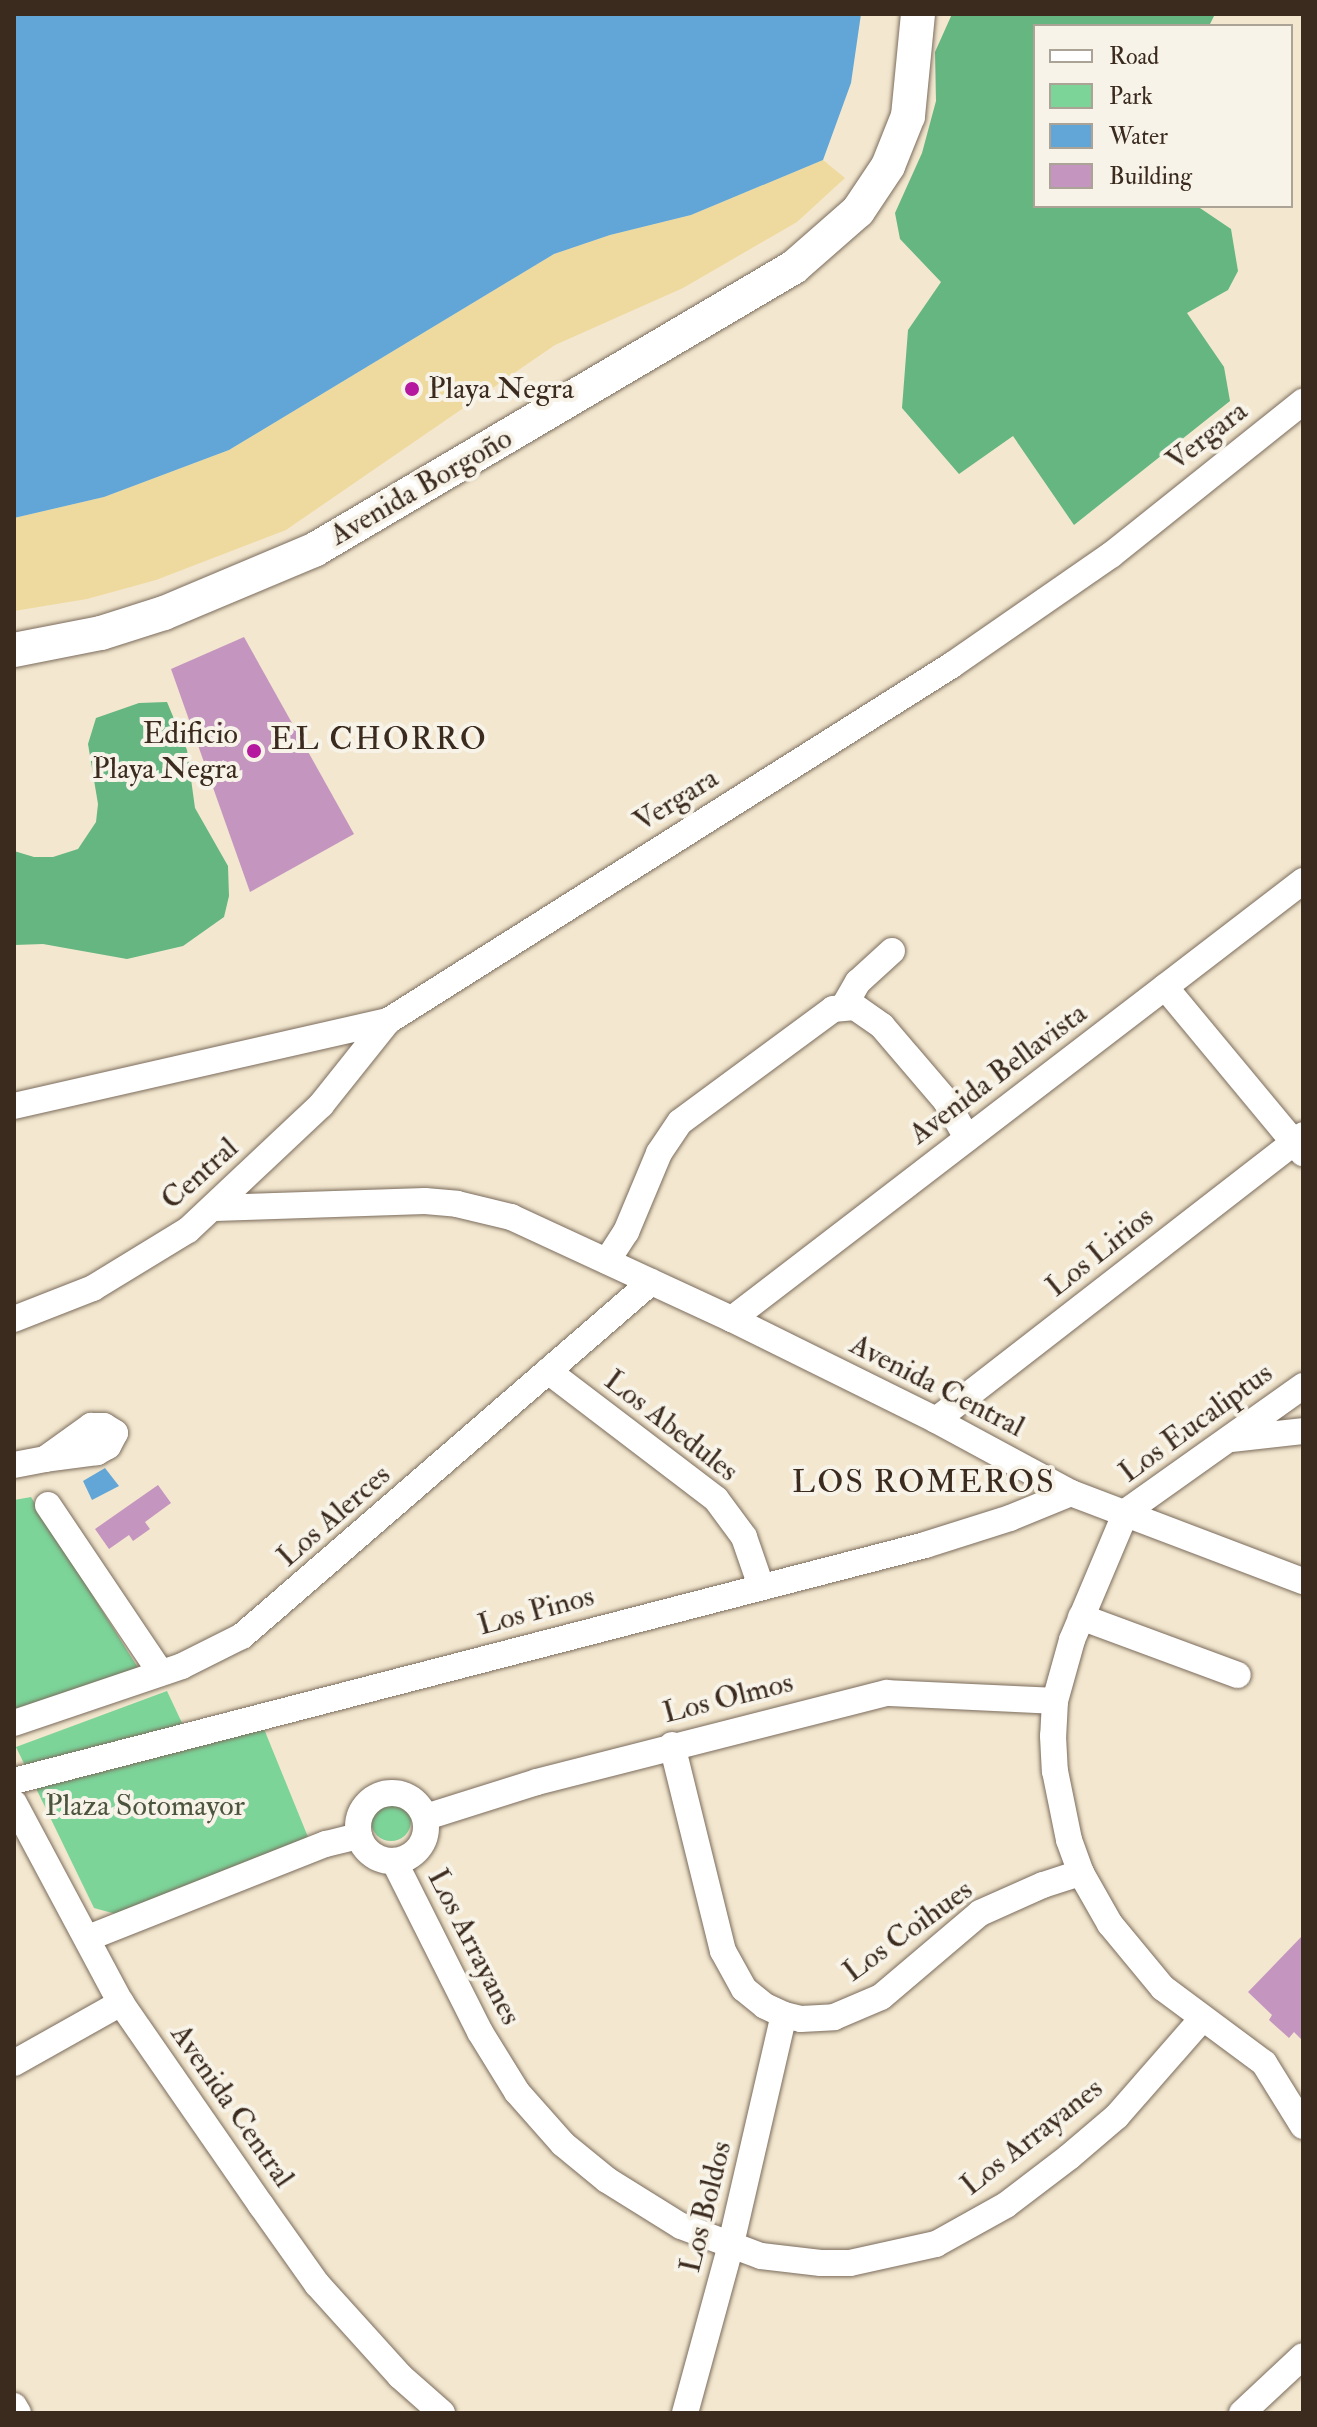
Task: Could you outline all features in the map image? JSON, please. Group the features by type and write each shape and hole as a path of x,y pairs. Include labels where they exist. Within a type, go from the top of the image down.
{"main road":[{"name":"Avenida Borgoño","path":"14,650 101,633 164,613 314,550 794,267 845,224 875,190 888,166 908,116 918,14"}],"street":[{"name":"Vergara","path":"14,1106 388,1021 952,665 1111,555 1303,402"},
{"name":"Avenida Bellavista","path":"732,1319 1303,881"},
{"path":"844,1006 858,982 892,951"},
{"path":"1165,987 1300,1143"},
{"path":"607,1261 626,1232 659,1153 680,1122 833,1009 855,1007 882,1026 946,1101 967,1138"},
{"name":"Central","path":"14,1319 53,1306 131,1268 215,1208 321,1105 388,1021"},
{"name":"Los Lirios","path":"936,1420 1300,1143"},
{"name":"Avenida Central","path":"215,1208 291,1203 457,1204 537,1227 936,1420 1071,1493 1303,1581"},
{"name":"Los Alerces","path":"14,1723 213,1653 269,1616 651,1282"},
{"name":"Los Abedules","path":"548,1371 716,1499 744,1537 761,1586"},
{"name":"Los Eucaliptus","path":"1126,1512 1303,1386"},
{"path":"1227,1440 1303,1431"},
{"path":"14,1465 45,1459"},
{"name":"Los Pinos","path":"14,1781 925,1545 1010,1518 1071,1493"},
{"path":"48,1505 161,1673"},
{"path":"1126,1512 1081,1617 1055,1701 1057,1783 1069,1840 1081,1873 1127,1948 1163,1988 1264,2063 1303,2126"},
{"path":"1081,1617 1238,1675"},
{"name":"Los Olmos","path":"426,1817 537,1782 672,1745 887,1693 1055,1701"},
{"name":"Los Coihues","path":"672,1745 723,1951 744,1989 765,2006 784,2015 817,2020 834,2017 881,1997 980,1913 1043,1885 1081,1873"},
{"path":"383,1794 404,1794 421,1807 426,1817 427,1828 421,1847 414,1855 394,1861 372,1855 359,1836 357,1826 365,1805 383,1794"},
{"name":"Avenida Central","path":"14,1803 39,1856 88,1938 121,2003 317,2284 400,2376 442,2413"},
{"path":"88,1938 326,1844 359,1836"},
{"name":"Los Arrayanes","path":"394,1861 480,2032 517,2092 563,2144 607,2180 681,2226 730,2248 761,2256 821,2263 879,2259 936,2244 1006,2205 1069,2157 1117,2116 1202,2019"},
{"path":"14,2063 121,2003"},
{"name":"Los Boldos","path":"685,2413 730,2248 784,2015"},
{"path":"1242,2413 1303,2356"},
{"path":"14,2406 18,2413"}],"green space":[{"path":"952,14 1215,14 1210,24 1033,24 1033,208 1200,208 1231,229 1238,271 1228,290 1187,313 1224,367 1230,401 1074,525 1013,436 959,474 902,408 908,330 941,282 900,239 895,213 922,153 936,101 935,52"},
{"path":"167,702 187,750 195,808 228,866 229,896 224,917 183,946 127,959 43,944 14,945 14,851 34,857 53,857 78,849 96,822 98,804 88,744 96,718 139,703"},
{"path":"31,1497 140,1671 14,1713 14,1500"},
{"name":"Plaza Sotomayor","path":"167,1691 183,1725 262,1724 308,1837 116,1914 94,1908 16,1747"},
{"path":"391,1801 405,1807 411,1821 405,1835 391,1841 377,1835 371,1821 377,1807"}],"sand":[{"name":"Playa Negra","path":"823,160 845,178 797,222 683,288 555,345 286,530 156,580 87,599 14,611 14,518 104,497 229,450 554,254 610,235 691,215"}],"water":[{"path":"14,14 861,14 851,83 823,160 691,215 610,235 554,254 229,450 104,497 14,518"},
{"path":"105,1468 119,1486 92,1500 83,1481"}],"building":[{"name":"Edificio Playa Negra","path":"244,637 354,834 250,892 171,669"},
{"path":"158,1485 171,1503 145,1522 150,1529 133,1541 129,1535 109,1549 95,1529"},
{"path":"1303,1935 1303,2041 1294,2032 1289,2038 1269,2020 1272,2015 1248,1992"}],"place":[{"name":"Playa Negra","path":"412,389"},
{"name":"Edificio Playa Negra","path":"254,751"}],"district":[{"name":"EL CHORRO","path":"379,739"},
{"name":"LOS ROMEROS","path":"924,1482"}]}
